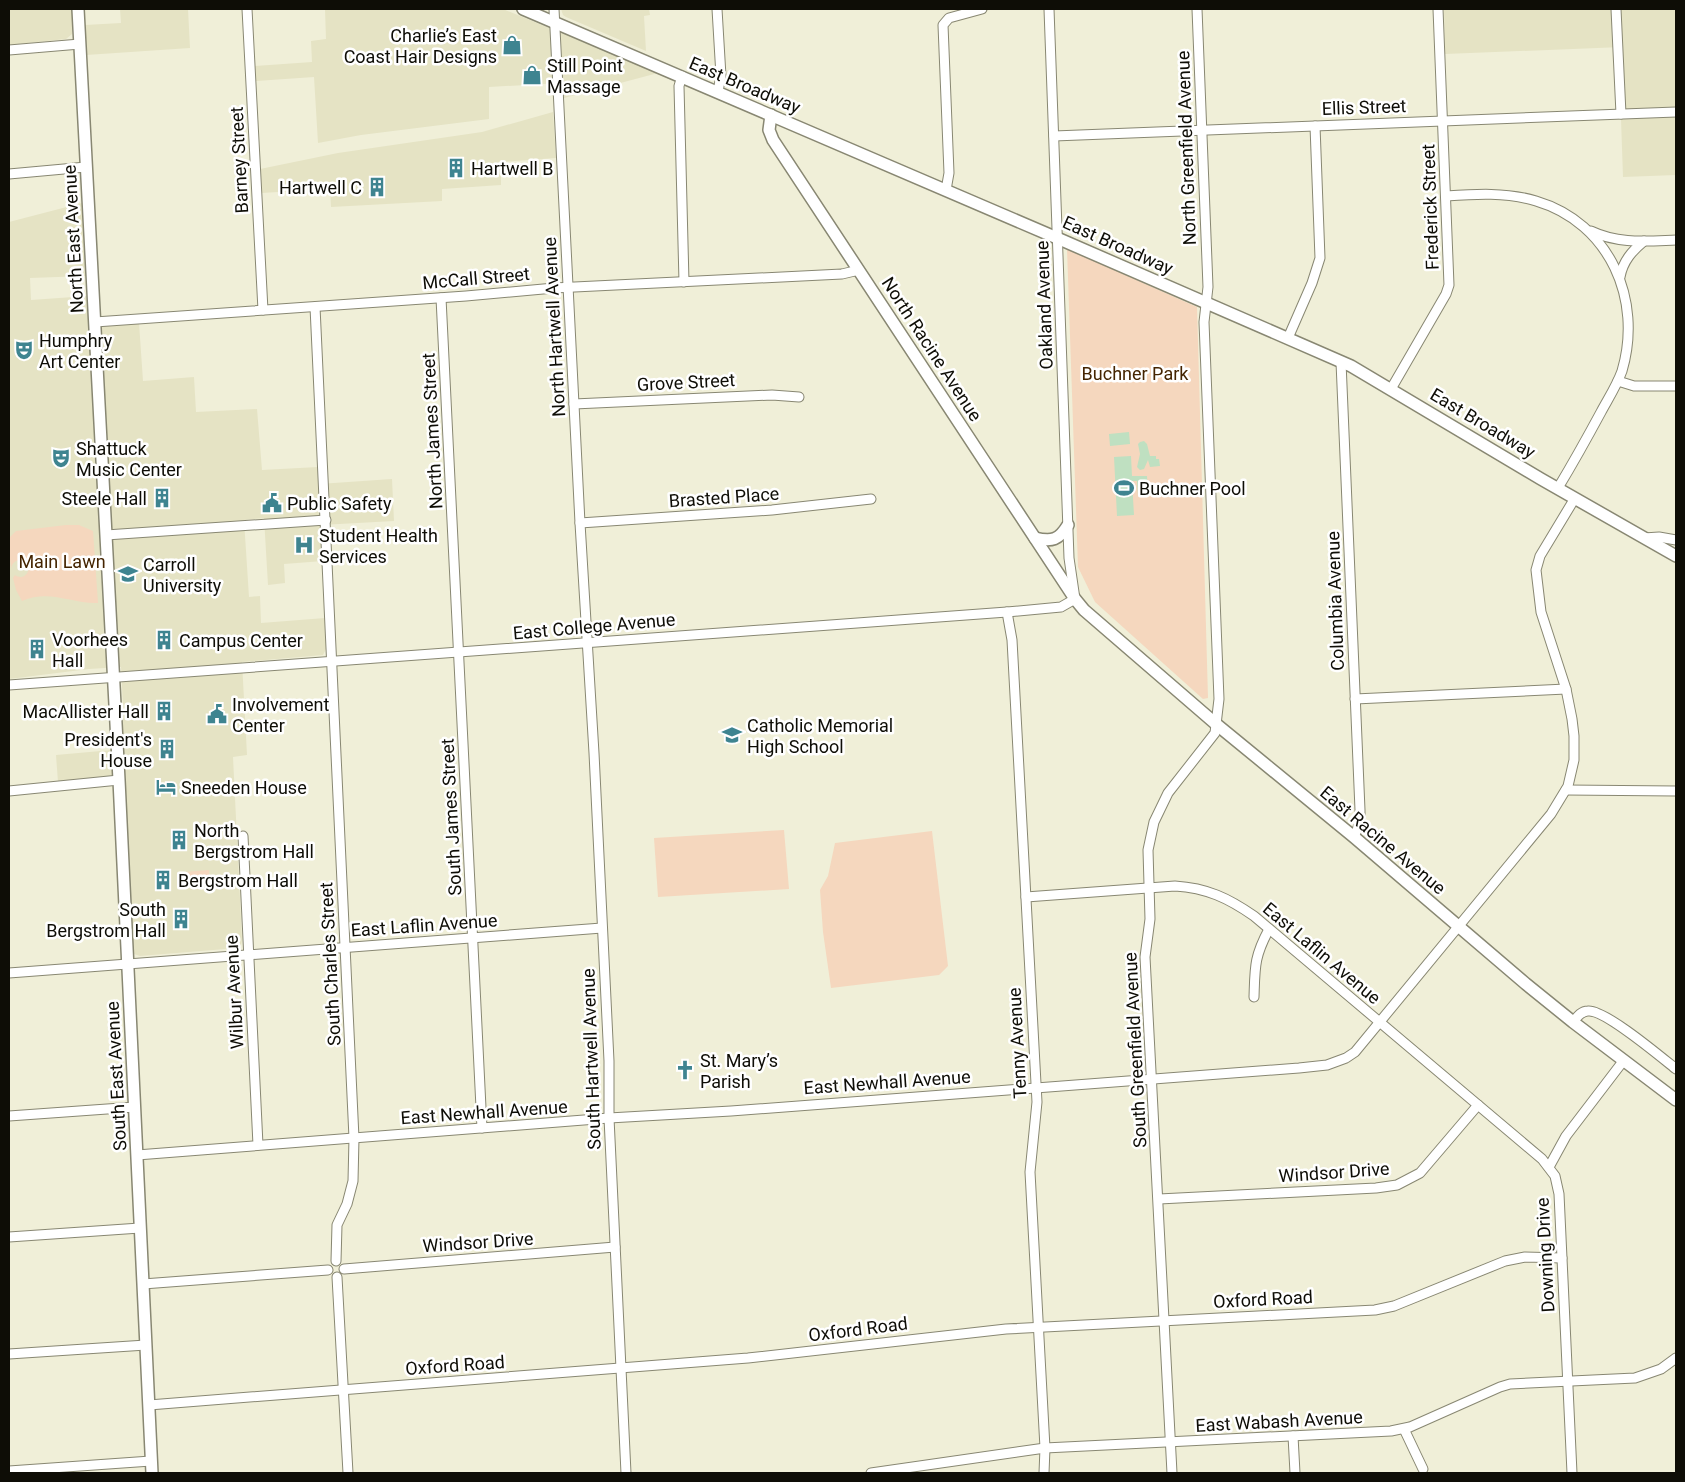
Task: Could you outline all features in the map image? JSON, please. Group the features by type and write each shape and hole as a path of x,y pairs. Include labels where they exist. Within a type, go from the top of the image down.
{"main road":[{"name":"North East Avenue","path":"78,9 114,677"},
{"name":"East Broadway","path":"523,9 1058,238 1341,362 1676,556"},
{"name":"North Racine Avenue","path":"771,115 769,130 773,140 1075,599"},
{"path":"1035,538 1047,540 1058,538 1068,525"},
{"name":"East Racine Avenue","path":"1075,599 1084,610 1216,724 1573,1022 1676,1100"},
{"name":"South East Avenue","path":"114,677 152,1473"}],"street":[{"name":"Barney Street","path":"247,9 263,310"},
{"name":"North Hartwell Avenue","path":"554,9 587,643"},
{"path":"717,9 721,76 718,92"},
{"path":"946,190 949,173 943,25 949,18 982,9"},
{"name":"Oakland Avenue","path":"1049,9 1069,558 1075,599"},
{"name":"North Greenfield Avenue","path":"1197,9 1208,285 1204,322 1214,586"},
{"name":"Frederick Street","path":"1391,390 1448,290 1438,9"},
{"path":"1616,9 1620,114"},
{"path":"9,50 80,44"},
{"path":"682,76 679,88 684,282"},
{"name":"Ellis Street","path":"1054,136 1676,112"},
{"path":"1288,338 1312,283 1320,258 1316,126"},
{"path":"9,174 86,167"},
{"path":"1446,196 1497,194 1525,198 1556,208 1586,228 1611,239 1628,242 1676,240"},
{"path":"1558,488 1618,381 1629,335 1628,307 1620,277 1602,246 1586,228"},
{"path":"1620,277 1621,270 1629,256 1645,241"},
{"name":"McCall Street","path":"95,322 568,288 842,274 859,270"},
{"name":"North James Street","path":"442,298 460,653"},
{"name":"South Charles Street","path":"315,307 354,1138 353,1181 347,1204 337,1226 336,1261"},
{"name":"Columbia Avenue","path":"1341,362 1360,823 1354,838"},
{"path":"1618,381 1634,386 1676,386"},
{"name":"Grove Street","path":"574,404 772,395 799,397"},
{"name":"East Newhall Avenue","path":"137,1155 1327,1065 1346,1058 1355,1052 1381,1022 1551,814 1566,790 1570,778 1574,744 1572,719 1566,689 1541,612 1536,570 1540,556 1575,498"},
{"name":"Brasted Place","path":"580,523 772,510 871,499"},
{"path":"106,535 326,520"},
{"path":"1644,538 1676,540"},
{"name":"South Greenfield Avenue","path":"1172,1473 1146,958 1150,919 1148,850 1158,812 1168,793 1215,733 1219,699 1214,586"},
{"name":"East College Avenue","path":"9,685 1007,612 1061,607 1075,599"},
{"name":"Tenny Avenue","path":"1007,612 1012,640 1036,1087 1037,1111 1030,1172 1045,1448 1044,1473"},
{"name":"South Hartwell Avenue","path":"587,643 609,1061 609,1118 626,1473"},
{"name":"South James Street","path":"460,653 482,1128"},
{"path":"1355,699 1566,689"},
{"path":"9,791 119,780"},
{"path":"1566,790 1676,791"},
{"name":"Wilbur Avenue","path":"243,836 258,1145"},
{"name":"East Laflin Avenue","path":"1026,897 1149,887 1175,886 1208,890 1237,905 1269,929 1533,1150 1549,1167"},
{"name":"East Laflin Avenue","path":"9,973 602,928"},
{"path":"1254,997 1256,957 1269,929"},
{"path":"1573,1022 1583,1012 1598,1012 1676,1069"},
{"path":"1549,1167 1566,1136 1624,1060"},
{"name":"Windsor Drive","path":"1159,1200 1376,1188 1397,1185 1420,1173 1478,1105"},
{"path":"9,1116 135,1107"},
{"name":"Downing Drive","path":"1549,1167 1558,1183 1572,1473"},
{"path":"9,1237 140,1228"},
{"name":"Windsor Drive","path":"344,1269 615,1247"},
{"name":"Oxford Road","path":"149,1405 748,1358 986,1331 1375,1310 1394,1306 1505,1261 1525,1257 1562,1258"},
{"path":"328,1270 331,1263 336,1261 342,1264 343,1273 337,1277"},
{"path":"143,1284 328,1270"},
{"path":"328,1270 332,1276 337,1277"},
{"path":"337,1277 348,1473"},
{"path":"9,1354 146,1345"},
{"name":"East Wabash Avenue","path":"871,1473 1045,1448 1391,1431 1404,1429 1510,1384 1635,1378 1661,1369 1676,1358"},
{"path":"1404,1429 1422,1469"},
{"path":"1292,1436 1295,1473"},
{"path":"9,1471 151,1461"}],"shaded area":[{"path":"9,9 72,9 72,34 66,39 9,45"},
{"path":"120,9 188,9 190,48 86,55 85,25 121,23"},
{"path":"325,9 503,9 658,73 564,98 563,83 489,87 489,119 361,135 318,143 314,77 256,81 255,66 312,62 311,41 326,39"},
{"path":"561,9 649,9 650,15 644,16 646,51 566,17"},
{"path":"1444,9 1676,9 1676,175 1623,177 1621,119 1626,118 1622,47 1445,54"},
{"path":"553,112 556,158 501,162 501,185 442,189 442,201 331,207 330,189 261,193 260,169 338,153 482,132"},
{"name":"Carroll University","path":"82,203 86,276 30,278 31,300 87,296 89,326 139,323 143,381 194,377 196,412 257,409 262,470 318,467 319,484 392,479 394,521 321,525 323,561 284,564 285,583 268,585 264,518 244,520 249,597 260,596 261,623 325,618 326,649 323,655 242,662 247,755 233,757 242,940 238,948 140,956 134,954 124,777 58,782 56,755 123,749 121,667 9,679 9,222"},
{"path":"1129,432 1130,444 1110,446 1109,434"},
{"path":"1144,441 1147,444 1150,456 1156,456 1156,459 1159,459 1160,466 1150,467 1148,460 1144,469 1140,470 1137,467 1140,454 1138,444"},
{"name":"Buchner Pool","path":"1131,456 1132,476 1147,476 1148,496 1138,496 1137,481 1132,481 1134,515 1117,516 1114,457"}],"green space":[{"name":"Buchner Park","path":"1067,249 1197,307 1208,698 1203,699 1095,602 1078,567"},
{"name":"Main Lawn","path":"79,525 93,531 98,603 42,596 22,601 16,590 13,578 15,575 25,576 29,566 20,560 14,562 11,568 10,537 16,531"},
{"path":"784,830 789,889 658,897 654,838"},
{"path":"932,831 948,966 939,975 831,988 823,932 820,890 828,876 835,843"},
{"path":"209,870 210,883 186,885 185,872"}],"place":[{"name":"Charlie’s East Coast Hair Designs","path":"512,45"},
{"name":"Still Point Massage","path":"532,75"},
{"name":"Hartwell B","path":"456,168"},
{"name":"Hartwell C","path":"377,187"},
{"name":"Humphry Art Center","path":"24,350"},
{"name":"Shattuck Music Center","path":"61,458"},
{"name":"Buchner Pool","path":"1124,488"},
{"name":"Steele Hall","path":"162,498"},
{"name":"Public Safety","path":"272,503"},
{"name":"Student Health Services","path":"304,545"},
{"name":"Carroll University","path":"128,574"},
{"name":"Campus Center","path":"164,640"},
{"name":"Voorhees Hall","path":"37,649"},
{"name":"MacAllister Hall","path":"164,711"},
{"name":"Involvement Center","path":"217,714"},
{"name":"Catholic Memorial High School","path":"732,735"},
{"name":"President's House","path":"167,749"},
{"name":"Sneeden House","path":"166,787"},
{"name":"North Bergstrom Hall","path":"179,840"},
{"name":"Bergstrom Hall","path":"163,880"},
{"name":"South Bergstrom Hall","path":"181,919"},
{"name":"St. Mary’s Parish","path":"685,1070"}]}
